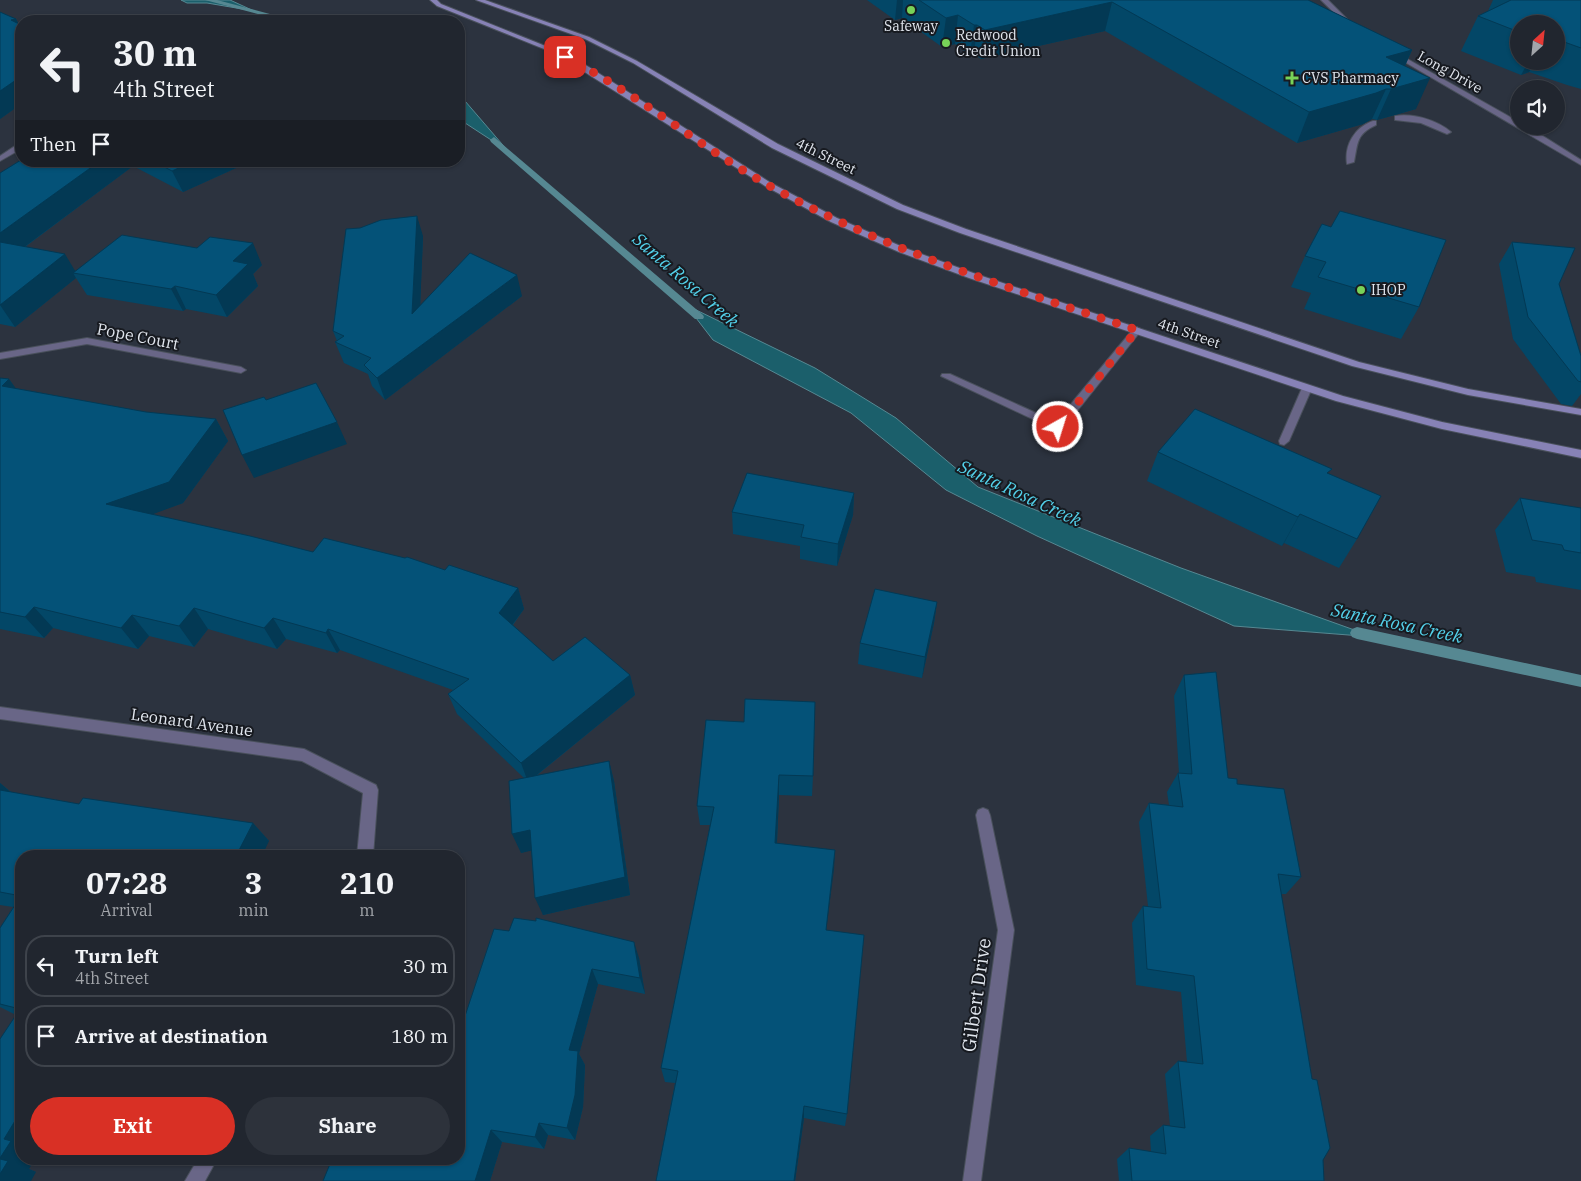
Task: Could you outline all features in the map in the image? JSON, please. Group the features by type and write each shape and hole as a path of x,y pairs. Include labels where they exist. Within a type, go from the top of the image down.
{"main road":[{"name":"4th Street","path":"433,0 439,5 464,15"},
{"name":"4th Street","path":"479,0 587,38 635,62 775,146 900,207 962,230 1356,364 1468,392 1581,412"},
{"name":"4th Street","path":"465,15 551,50 578,64 729,162 835,221 949,267 1307,388 1441,425 1530,445 1581,454"}],"street":[{"path":"1324,0 1346,22 1361,32"},
{"name":"Long Drive","path":"1383,47 1510,118"},
{"path":"1398,118 1412,117 1425,120 1447,132"},
{"path":"1350,162 1354,136 1362,127 1373,123"},
{"name":"Long Drive","path":"1537,135 1581,163"},
{"path":"0,160 15,150"},
{"path":"946,376 1058,427 1137,330"},
{"name":"Pope Court","path":"0,356 87,341 241,370"},
{"path":"1284,441 1307,388"},
{"name":"Leonard Avenue","path":"0,713 304,755 371,790 366,850"},
{"name":"Gilbert Drive","path":"972,1181 1006,930 983,815"},
{"path":"194,1181 204,1165"}],"water":[{"path":"181,0 230,0 254,11 207,3 187,3"},
{"path":"465,101 508,151 465,123"},
{"path":"686,305 815,368 896,418 978,487 1181,568 1374,637 1234,626 1037,536 946,490 851,413 713,340"}],"building":[{"path":"919,0 1308,0 1412,50 1386,57 1430,78 1309,112 1112,2 985,30 958,15 946,18"},
{"path":"1511,0 1581,0 1581,48 1565,42 1565,15 1510,15 1510,28 1478,16"},
{"path":"0,12 15,19 11,20 15,22 15,81 0,91"},
{"path":"15,164 15,167 92,167 0,233 0,173"},
{"path":"164,167 181,167 172,171"},
{"path":"1340,211 1446,240 1419,307 1318,277 1326,262 1305,256 1322,224 1331,227"},
{"path":"417,216 412,314 470,253 517,275 377,378 364,365 371,358 335,342 344,336 333,331 346,229 360,228 381,220"},
{"path":"122,235 197,248 210,237 253,243 233,261 248,264 216,295 175,286 171,289 73,273"},
{"path":"0,242 65,254 0,305"},
{"path":"1512,242 1575,248 1559,284 1581,356 1581,382 1578,381 1528,317"},
{"path":"0,378 9,379 2,386 146,412 216,419 169,482 106,504 313,552 324,538 407,557 445,570 449,565 518,588 499,613 553,661 585,637 630,675 521,763 448,694 469,679 328,629 326,633 273,618 264,628 194,608 179,626 132,615 121,628 34,607 25,617 0,612"},
{"path":"316,383 337,422 242,455 223,410 264,397 266,400"},
{"path":"1195,409 1332,469 1327,473 1381,496 1357,539 1300,514 1298,517 1158,452"},
{"path":"747,473 854,493 838,544 801,537 804,525 732,512"},
{"path":"1520,498 1581,508 1581,553 1564,550 1562,545 1532,540"},
{"path":"875,589 937,602 925,657 860,643"},
{"path":"1216,672 1228,778 1237,779 1237,784 1284,789 1301,877 1278,874 1312,1079 1317,1080 1330,1148 1323,1160 1324,1181 1132,1181 1129,1148 1166,1154 1163,1125 1185,1128 1178,1061 1203,1064 1194,976 1147,969 1143,906 1161,908 1149,803 1183,807 1178,773 1192,774 1184,675"},
{"path":"745,699 815,702 813,776 779,775 775,843 835,850 826,930 864,935 847,1114 804,1106 794,1181 656,1181 678,1071 661,1068 714,807 697,806 706,720 744,722"},
{"path":"609,761 625,877 535,898 530,830 512,834 509,781"},
{"path":"0,790 79,804 83,798 253,823 239,850 15,850 15,895 0,892"},
{"path":"15,905 15,1008 0,1004 0,928"},
{"path":"514,918 536,921 536,918 634,942 640,978 592,969 569,1050 578,1051 575,1095 567,1128 539,1123 535,1137 491,1130 475,1181 323,1181 330,1165 465,1165 465,1016 494,929 509,931"},
{"path":"15,1016 15,1121 4,1139 11,1141 0,1158 0,1039"},
{"path":"0,1159 8,1161 0,1174"}],"waterway":[{"name":"Santa Rosa Creek","path":"209,0 268,15"},
{"name":"Santa Rosa Creek","path":"494,140 699,317"},
{"name":"Santa Rosa Creek","path":"1357,633 1581,681"}],"place":[{"name":"Safeway","path":"911,10"},
{"name":"Redwood Credit Union","path":"946,43"},
{"name":"CVS Pharmacy","path":"1292,78"},
{"name":"IHOP","path":"1361,290"}],"route":[{"path":"565,57 616,87 729,162 835,221 949,267 1137,330 1058,427"}]}
